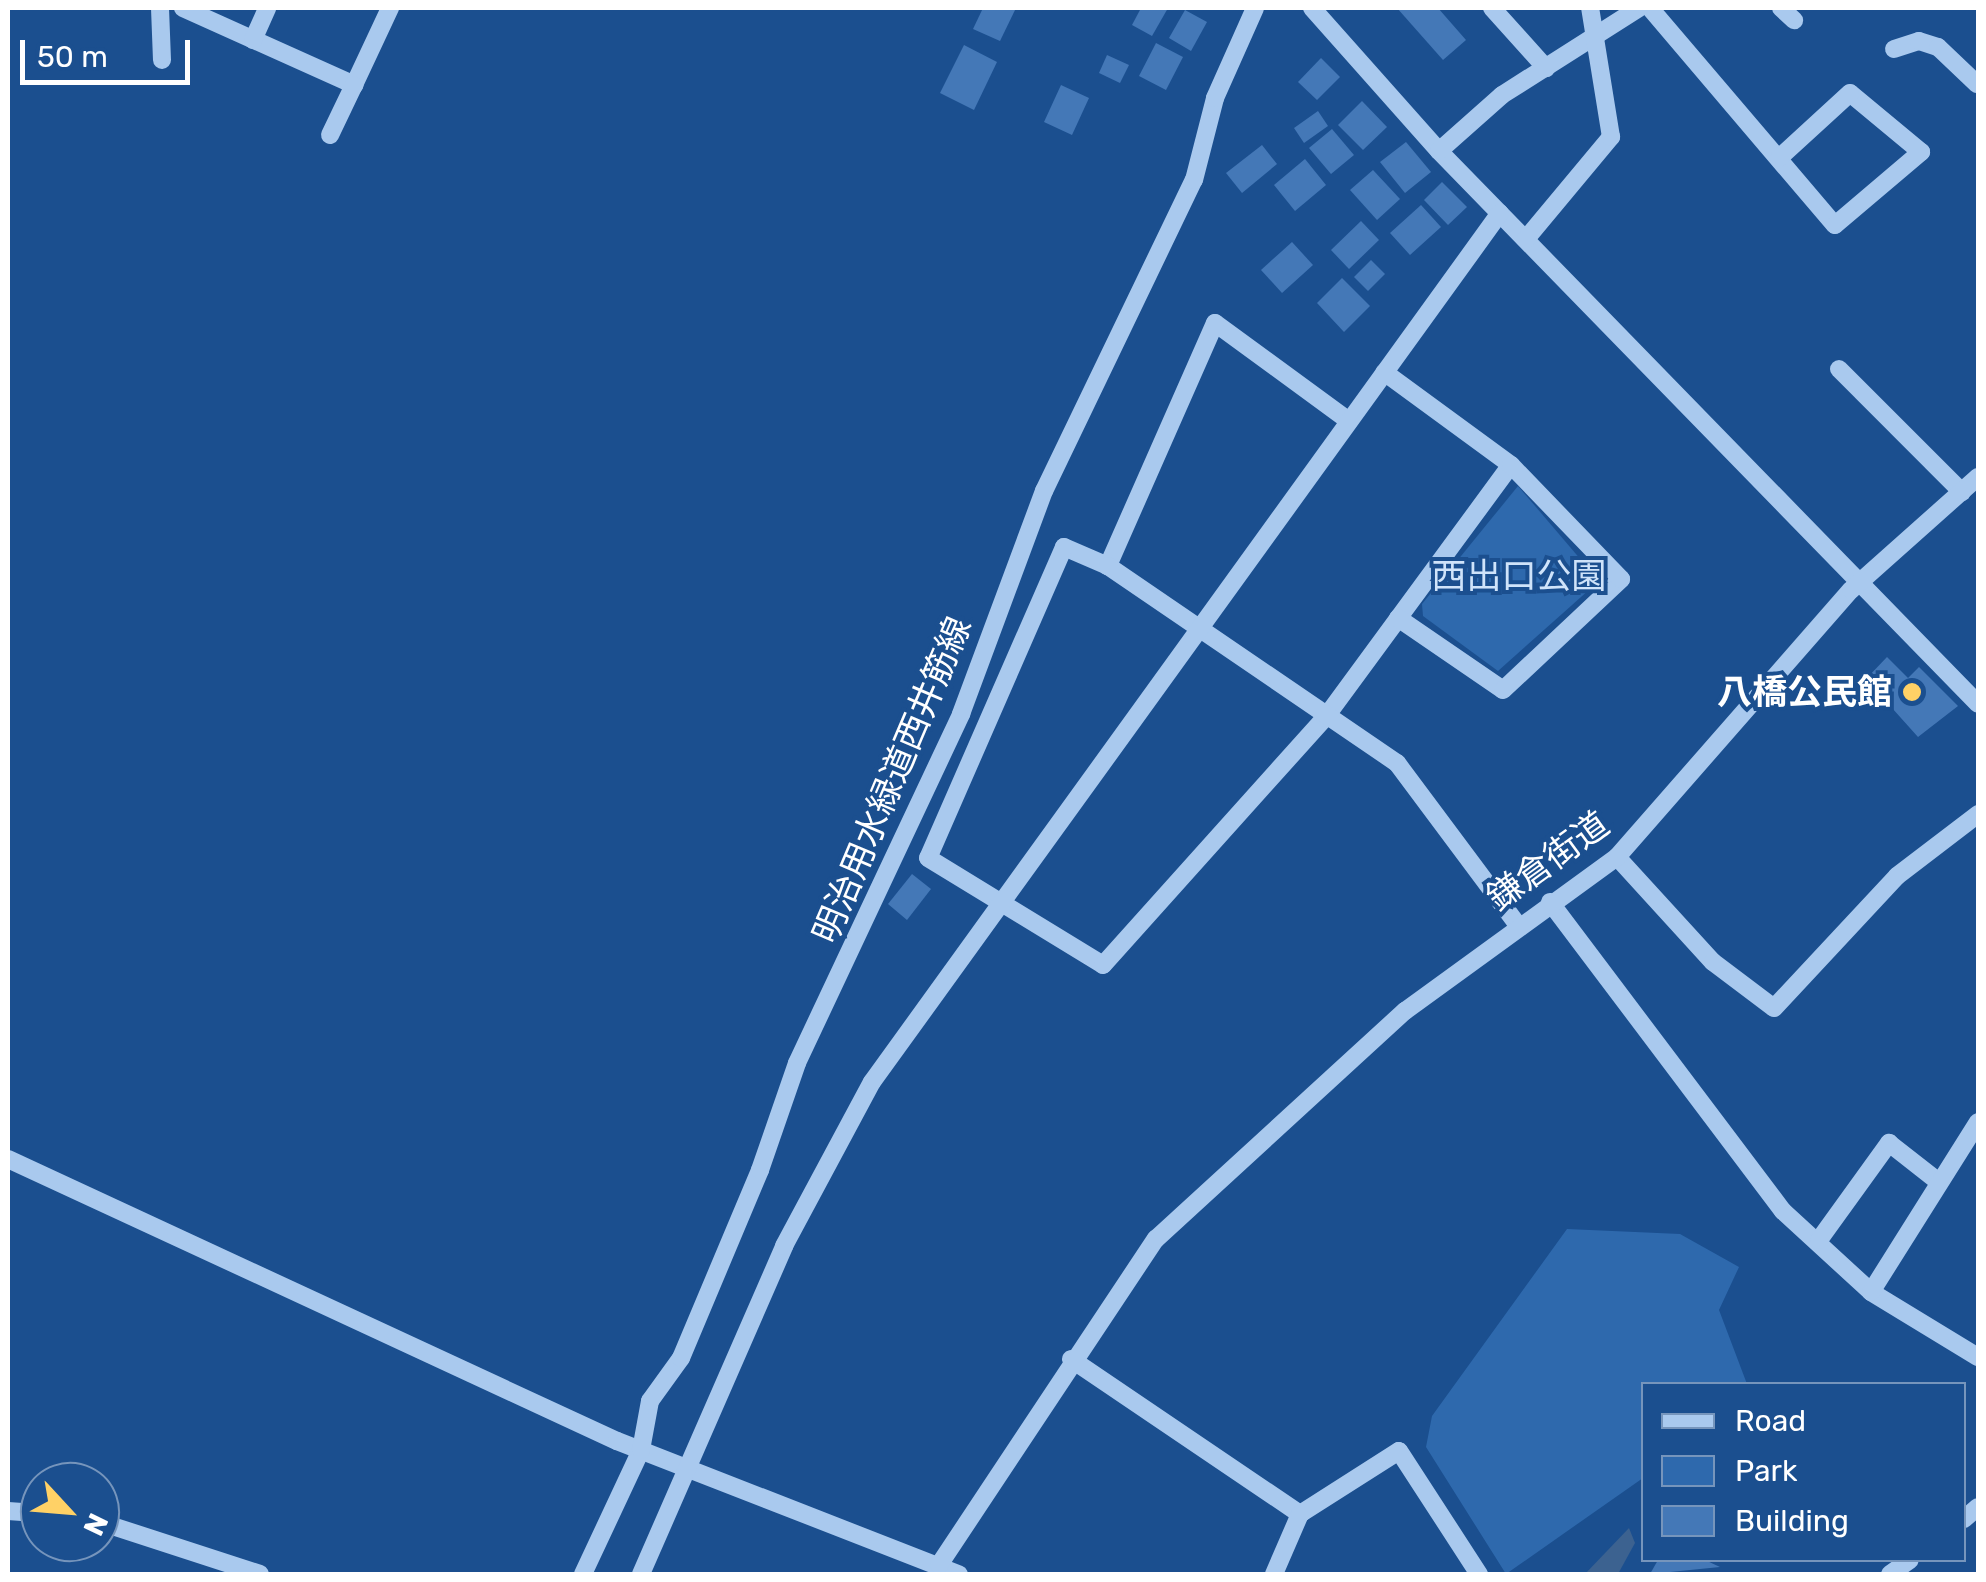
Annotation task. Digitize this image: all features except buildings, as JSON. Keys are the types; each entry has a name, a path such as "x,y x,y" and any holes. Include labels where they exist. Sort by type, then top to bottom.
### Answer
{"street":[{"path":"160,8 162,60"},
{"path":"182,8 354,85"},
{"path":"253,40 267,8"},
{"path":"330,135 390,8"},
{"name":"明治用水緑道西井筋線","path":"583,1574 641,1450 650,1401 681,1358 797,1062 961,714 1044,491 1194,180 1215,98 1255,8"},
{"path":"1312,8 1439,152 1978,704"},
{"path":"1492,8 1546,68"},
{"path":"1526,239 1607,150 1590,8"},
{"path":"1439,152 1546,68 1639,8"},
{"path":"1650,8 1779,158 1840,227 1921,152 1850,93 1779,158"},
{"path":"1894,49 1919,41 1938,48 1978,84"},
{"path":"641,1574 822,1166 919,1008 1001,905 1196,626 1500,213"},
{"path":"1108,566 1215,323 1349,421"},
{"path":"1839,369 1962,492"},
{"path":"1384,372 1510,465 1621,579 1503,690 1398,618"},
{"path":"1510,465 1325,718 1103,965 928,858 1064,546 1108,566 1325,718 1397,762 1517,924"},
{"name":"鎌倉街道","path":"939,1566 1072,1358 1169,1228 1406,1011 1517,924 1617,857 1863,585 1978,477"},
{"path":"1617,857 1713,962 1774,1008 1896,876 1978,814"},
{"path":"1550,902 1783,1212 1871,1292 1978,1357"},
{"path":"1871,1292 1978,1122"},
{"path":"1818,1240 1889,1144 1940,1182"},
{"path":"8,1159 641,1450 960,1574"},
{"path":"1072,1358 1300,1514"},
{"path":"1274,1574 1300,1514 1399,1451 1479,1574"},
{"path":"120,1528 260,1574"}],"green space":[{"name":"西出口公園","path":"1518,486 1599,581 1498,671 1423,616 1422,604"},
{"path":"1567,1229 1680,1234 1739,1267 1719,1310 1746,1382 1641,1382 1641,1479 1506,1574 1426,1447 1432,1416"}],"shaded area":[{"path":"1629,1528 1635,1543 1618,1574 1585,1574"}],"place":[{"name":"八橋公民館","path":"1912,692"}]}
